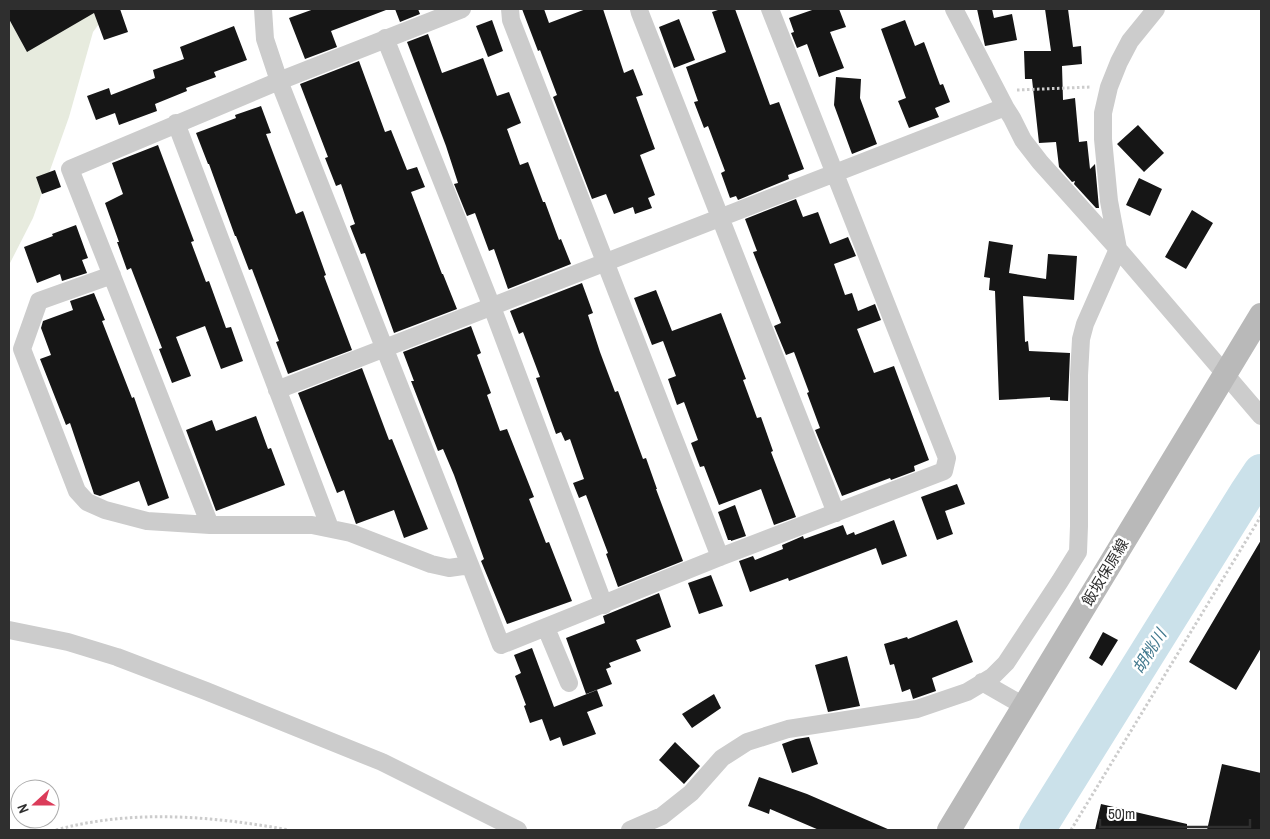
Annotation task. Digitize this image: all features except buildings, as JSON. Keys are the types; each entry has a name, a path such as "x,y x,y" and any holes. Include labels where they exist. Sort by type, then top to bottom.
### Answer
{"main road":[{"name":"飯坂保原線","path":"948,830 1261,315"}],"street":[{"path":"263,9 266,39 280,81 501,645 720,557 944,471 947,458 770,9"},
{"path":"210,526 70,168 385,38 462,9"},
{"path":"510,9 511,20 720,557"},
{"path":"639,9 836,513"},
{"path":"954,9 1023,140 1261,416"},
{"path":"630,830 662,816 691,793 722,758 747,742 788,729 917,709 967,692 992,677 1006,663 1078,552 1078,375 1081,339 1085,324 1118,249 1109,201 1104,113 1109,87 1130,41 1156,9"},
{"path":"385,38 492,306 604,605"},
{"path":"278,390 1005,108"},
{"path":"176,123 330,528"},
{"path":"112,275 39,301 22,349 77,491 87,502 105,510 147,521 210,526 312,524 351,533 431,564 449,568 470,565"},
{"path":"546,628 569,683"},
{"path":"9,630 68,642 101,652 206,691 382,762 518,830"},
{"path":"982,682 1024,706"}],"path":[{"path":"996,91 1109,87"},
{"path":"1072,830 1261,516"},
{"path":"56,830 111,819 135,817 210,818 288,830"}],"shaded area":[{"path":"9,9 110,9 93,32 69,117 33,218 9,265"}],"waterway":[{"name":"胡桃川","path":"1037,830 1261,472"}]}
